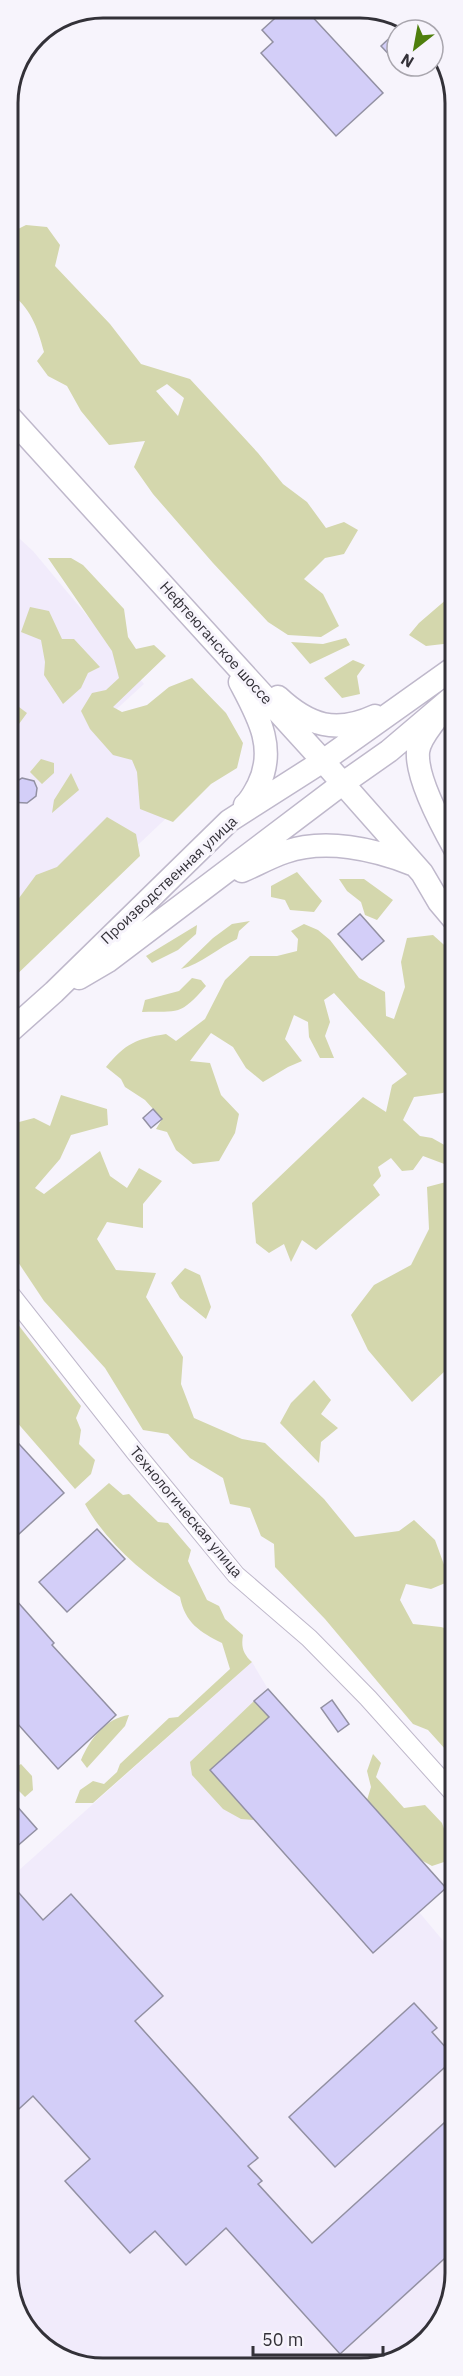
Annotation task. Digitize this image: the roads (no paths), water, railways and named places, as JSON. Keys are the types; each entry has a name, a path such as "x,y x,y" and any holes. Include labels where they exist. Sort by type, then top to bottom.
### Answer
{"main road":[{"name":"Нефтеюганское шоссе","path":"18,426 323,761 418,869 445,909"},
{"path":"224,651 287,706 320,725 335,727 363,721 404,702 445,673"},
{"path":"224,651 254,708 267,745 267,763 262,778 250,800 229,821"},
{"name":"Производственная улица","path":"18,1024 54,992 229,821 323,761 404,702"},
{"name":"Производственная улица","path":"54,992 108,961 389,751 445,704"},
{"path":"445,707 423,738 418,752 435,812 445,830"},
{"path":"207,886 286,851 322,845 389,855 418,869"},
{"name":"Нефтеюганское шоссе","path":"418,869 445,890"}],"street":[{"name":"Технологическая улица","path":"18,1304 236,1575 309,1638 368,1698 445,1785"}]}
